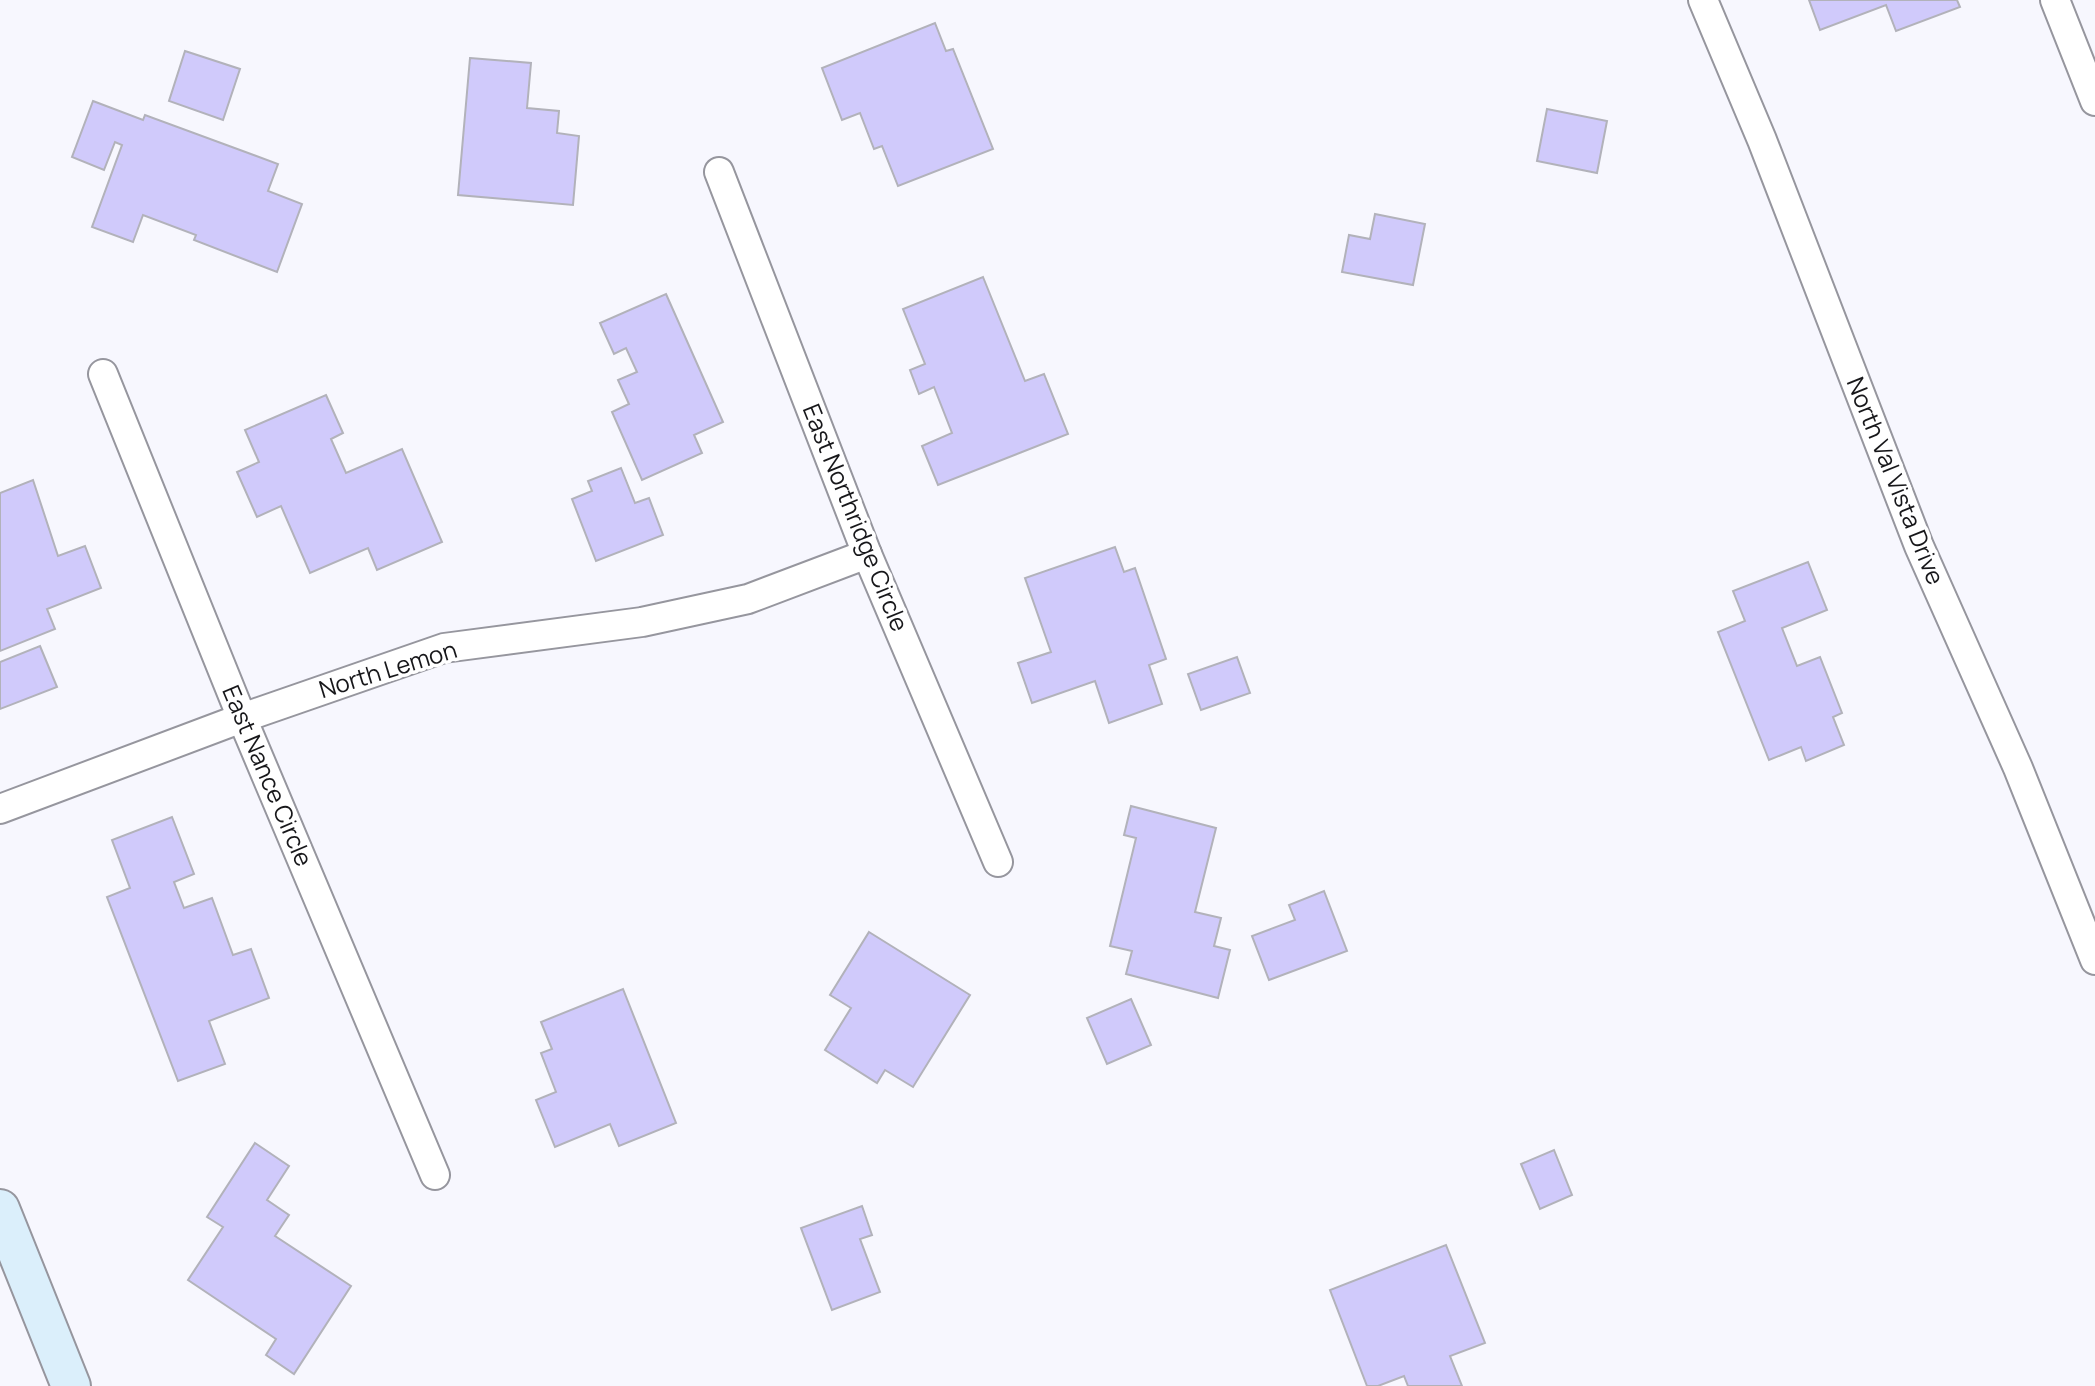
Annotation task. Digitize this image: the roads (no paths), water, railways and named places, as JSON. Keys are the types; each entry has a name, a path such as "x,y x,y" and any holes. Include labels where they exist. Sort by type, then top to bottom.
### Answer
{"main road":[{"path":"0,1209 71,1386"}],"street":[{"name":"North Val Vista Drive","path":"1703,0 1762,140 1919,546 2013,756 2095,960"},
{"path":"2055,0 2095,101"},
{"name":"East Northridge Circle","path":"719,172 867,554 998,862"},
{"name":"East Nance Circle","path":"103,374 242,718 435,1175"},
{"name":"North Lemon","path":"0,809 242,718 444,648 669,617 748,599 867,554"}]}
